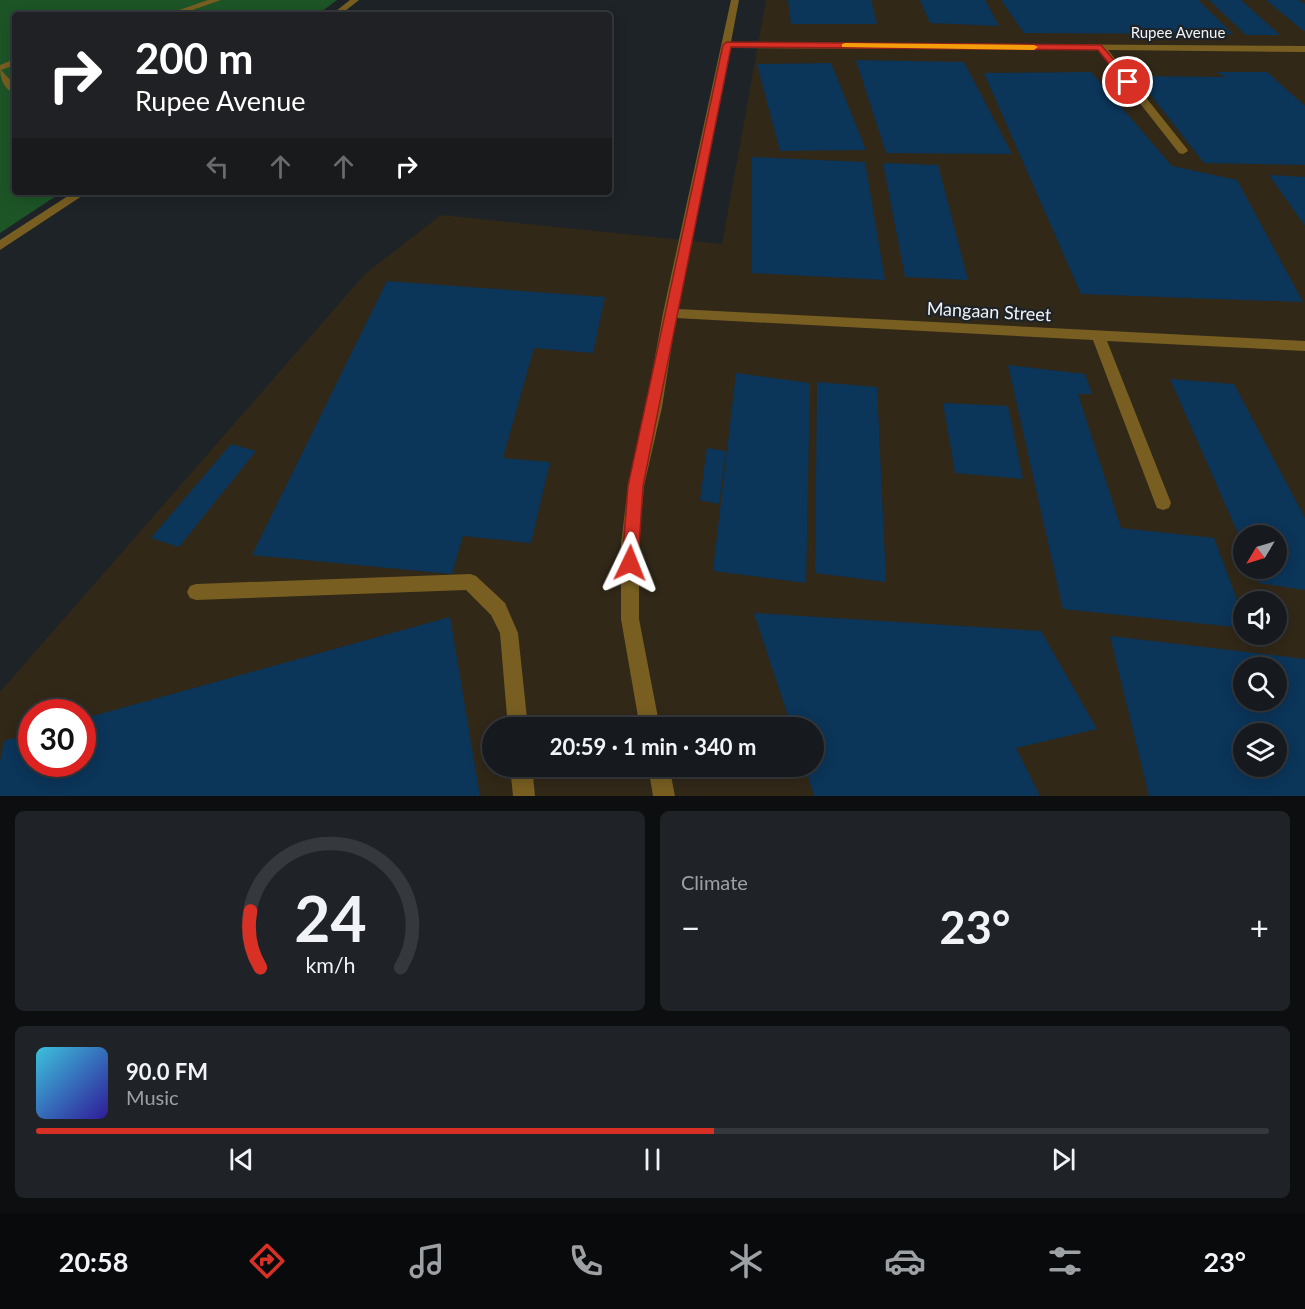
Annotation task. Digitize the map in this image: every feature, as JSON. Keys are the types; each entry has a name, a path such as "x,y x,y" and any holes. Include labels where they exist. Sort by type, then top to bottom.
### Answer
{"street":[{"path":"179,12 217,0"},
{"path":"339,12 355,0"},
{"path":"648,717 630,619 630,544 636,486 654,407 670,313 735,0"},
{"name":"Rupee Avenue","path":"727,45 1305,50"},
{"path":"1101,48 1183,151"},
{"path":"0,74 12,88"},
{"path":"0,246 77,195"},
{"name":"Mangaan Street","path":"670,313 1305,346"},
{"path":"1098,335 1163,503"},
{"path":"196,592 470,582 498,609 509,633 517,717"},
{"path":"522,777 524,796"},
{"path":"660,777 664,796"}],"shaded area":[{"path":"766,0 1305,0 1305,796 0,796 0,692 365,274 441,215 722,244"}],"green space":[{"path":"0,0 337,0 321,12 12,12 12,195 57,195 0,233"}],"building":[{"path":"788,0 871,0 877,24 791,24"},
{"path":"920,0 985,0 999,26 930,23"},
{"path":"1001,0 1198,0 1233,34 1024,33"},
{"path":"1209,0 1241,0 1280,35 1246,35"},
{"path":"1266,0 1299,0 1305,4 1305,32"},
{"path":"856,60 964,62 1012,154 886,153"},
{"path":"831,63 866,150 780,151 757,64"},
{"path":"1091,72 1172,166 1237,180 1303,302 1081,294 984,73"},
{"path":"1216,72 1267,72 1305,106 1305,165 1204,163 1136,76 1226,77"},
{"path":"752,157 865,162 885,280 752,273"},
{"path":"883,163 938,165 968,280 905,277"},
{"path":"1269,175 1305,177 1305,226"},
{"path":"387,281 605,297 593,353 534,348 503,458 550,462 531,543 463,536 452,574 252,555"},
{"path":"1008,365 1085,374 1092,394 1078,394 1121,528 1214,538 1234,591 1233,627 1063,609"},
{"path":"736,373 810,383 806,583 713,571"},
{"path":"1170,379 1234,384 1305,518 1305,590 1259,583 1257,579 1287,579 1287,525 1234,525"},
{"path":"817,382 877,387 886,582 815,573"},
{"path":"943,403 1008,406 1023,479 955,473"},
{"path":"231,444 256,451 179,547 151,538"},
{"path":"707,448 726,451 719,504 700,500"},
{"path":"754,613 1041,631 1097,729 1016,748 1040,796 814,796 808,777 824,777 824,717 788,717"},
{"path":"450,617 480,796 0,796 0,761 4,741 18,737 18,777 96,777 96,715"},
{"path":"1110,636 1305,659 1305,796 1149,796"}],"slow traffic":[{"path":"845,46 1034,47"}],"route":[{"path":"630,563 636,486 727,45 1101,48 1128,82"}]}
